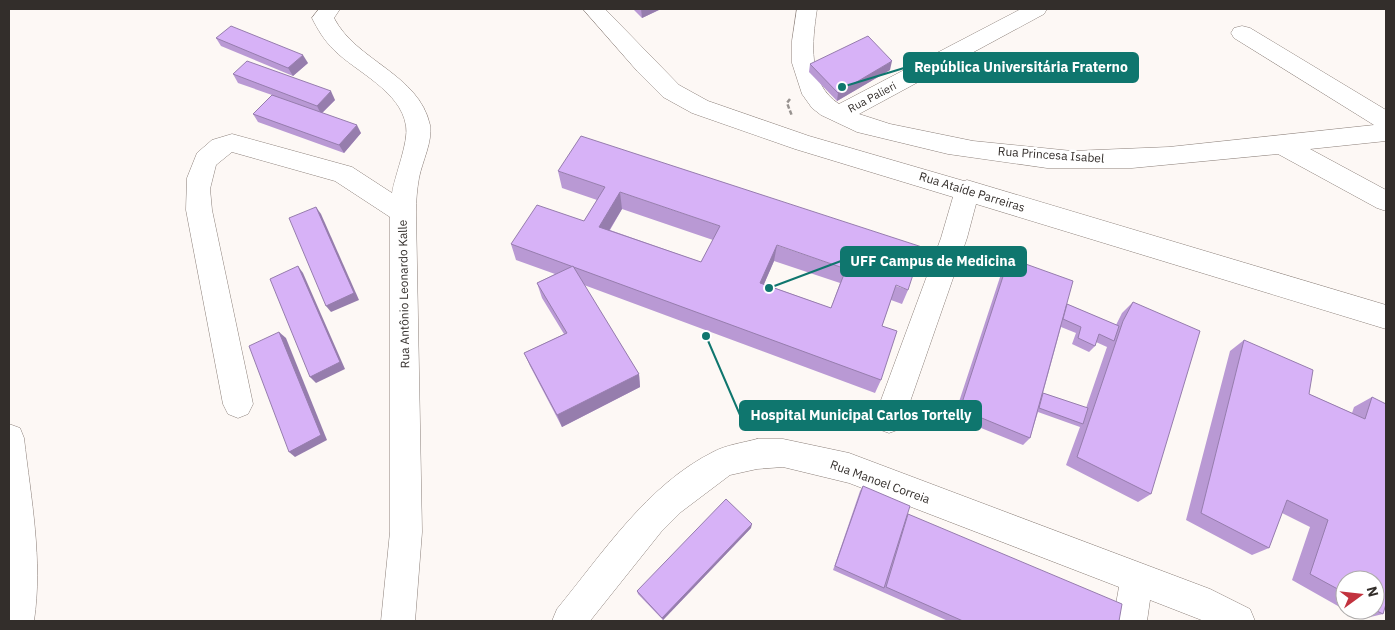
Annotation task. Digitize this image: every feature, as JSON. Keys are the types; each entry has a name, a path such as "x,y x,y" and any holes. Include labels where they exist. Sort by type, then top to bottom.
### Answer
{"street":[{"name":"Rua Antônio Leonardo Kalle","path":"330,9 323,18 326,28 391,84 409,106 419,126 407,179 403,212 406,532 398,621"},
{"name":"Rua Ataíde Parreiras","path":"593,9 665,85 700,107 803,143 967,190 1386,317"},
{"name":"Rua Princesa Isabel","path":"807,9 802,53 805,73 814,95 828,108 874,130 1023,155 1134,159 1386,132"},
{"name":"Rua Palieri","path":"840,114 1037,9"},
{"path":"1242,32 1386,122"},
{"path":"238,404 196,188 200,168 210,154 219,147 232,143 343,174 403,212"},
{"path":"1278,143 1386,200"},
{"path":"889,419 954,238 967,190"},
{"path":"9,438 22,557 22,596 17,621"},
{"name":"Rua Manoel Correia","path":"569,621 650,521 670,501 724,462 757,454 784,453 849,468 1210,606 1238,621"},
{"path":"1130,621 1137,578"}],"building":[{"path":"231,26 303,55 288,68 216,38"},
{"path":"868,36 892,61 838,93 810,64"},
{"path":"247,61 331,91 317,106 233,74"},
{"path":"272,95 357,125 339,145 253,114"},
{"path":"581,136 922,247 908,290 896,285 882,326 897,331 881,380 511,244 537,205 584,221 605,187 558,171","holes":["620,192 720,226 701,262 599,227","777,245 846,269 831,308 760,283"]},
{"path":"316,207 354,293 326,306 289,218"},
{"path":"1009,258 1073,281 1030,438 960,409"},
{"path":"298,266 340,362 310,377 270,279"},
{"path":"573,266 639,374 557,415 524,353 567,333 537,283"},
{"path":"1133,302 1200,331 1151,494 1077,457 1123,321"},
{"path":"1067,304 1119,326 1114,341 1099,334 1095,346 1078,338 1081,327 1063,319"},
{"path":"279,332 321,435 289,452 249,346"},
{"path":"1244,340 1313,370 1309,394 1365,419 1372,397 1386,404 1385,607 1385,570 1335,570 1335,588 1310,574 1328,520 1287,500 1269,548 1201,513"},
{"path":"1043,393 1088,408 1083,424 1039,408"},
{"path":"863,486 910,506 884,588 835,566"},
{"path":"726,499 752,524 662,618 637,591"},
{"path":"908,514 1122,604 1119,621 963,621 886,587"}],"place":[{"name":"República Universitária Fraterno","path":"842,87"},
{"name":"UFF Campus de Medicina","path":"769,288"},
{"name":"Hospital Municipal Carlos Tortelly","path":"706,336"}]}
